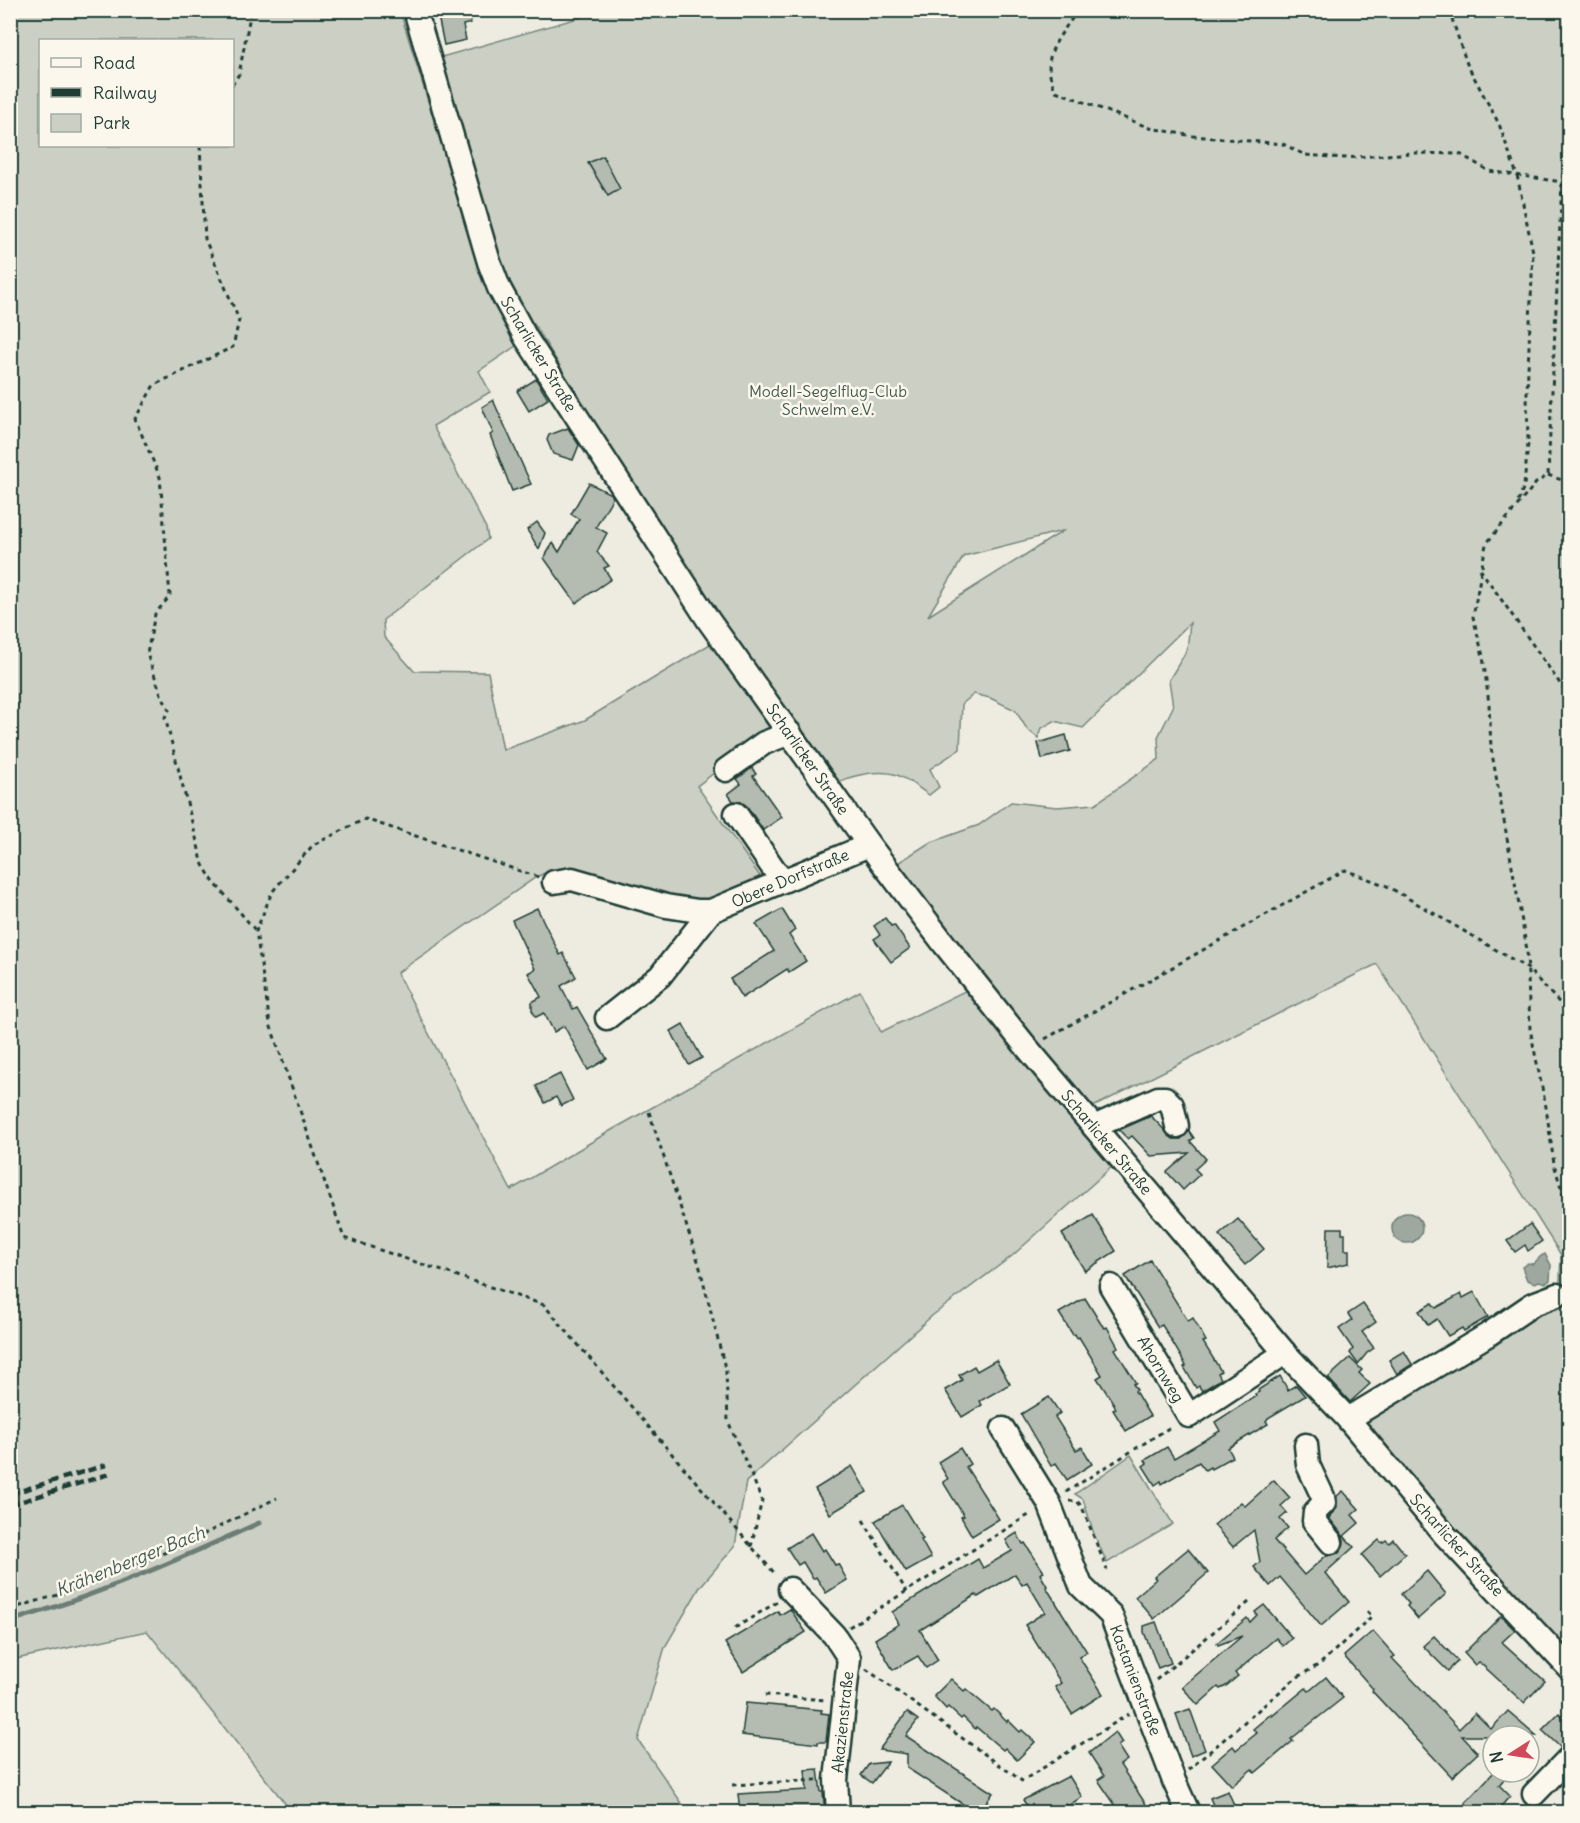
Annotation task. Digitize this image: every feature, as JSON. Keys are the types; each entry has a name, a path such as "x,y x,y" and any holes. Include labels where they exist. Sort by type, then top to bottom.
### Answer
{"street":[{"name":"Scharlicker Straße","path":"415,10 489,262 499,288 526,338 709,621 869,845 945,945 1028,1048 1285,1353 1348,1419 1444,1534 1569,1668"},
{"path":"754,763 790,733"},
{"path":"726,771 764,743 790,733"},
{"path":"736,814 782,882"},
{"name":"Obere Dorfstraße","path":"554,882 572,879 666,906 711,911 869,845"},
{"name":"Obere Dorfstraße","path":"607,1018 660,976 711,911"},
{"path":"1094,1127 1158,1098 1165,1098 1172,1105 1178,1126"},
{"name":"Ahornweg","path":"1110,1286 1189,1416 1285,1353"},
{"path":"1348,1419 1490,1334 1533,1304 1557,1295"},
{"name":"Kastanienstraße","path":"1003,1429 1049,1503 1081,1586 1111,1615 1174,1782 1188,1812"},
{"path":"1306,1445 1308,1464 1324,1503 1315,1512 1314,1521 1331,1542"},
{"name":"Akazienstraße","path":"791,1590 834,1635 849,1658 836,1780 838,1812"},
{"path":"1534,1794 1569,1757"}],"path":[{"path":"234,82 239,74 251,10"},
{"path":"1078,10 1050,52 1049,77 1056,91 1150,129 1193,136 1283,144 1305,155 1344,158 1413,153 1460,154 1489,171 1562,182"},
{"path":"1449,10 1467,64 1499,124 1517,175 1533,252 1527,393 1528,443 1524,486 1516,506"},
{"path":"1548,475 1562,182 1569,129"},
{"path":"200,147 205,239 239,320 233,347 154,385 135,418 160,477 170,596 155,614 147,654 169,710 165,717 204,865 213,881 256,931"},
{"path":"1548,475 1536,483 1486,544 1473,617 1483,656 1489,704 1491,748 1527,950 1530,1029 1546,1107 1554,1164 1569,1218"},
{"path":"1548,475 1569,483"},
{"path":"1480,569 1569,698"},
{"path":"554,882 365,819 313,845 272,892 256,931 270,1024 344,1238 544,1305 769,1568"},
{"path":"1028,1048 1345,870 1387,886 1527,968 1569,1014"},
{"path":"649,1112 699,1264 726,1372 728,1421 762,1500 751,1548"},
{"path":"1065,1492 1189,1416"},
{"path":"10,1609 58,1595 174,1549 277,1498"},
{"path":"1065,1499 1077,1501 1082,1507 1107,1570"},
{"path":"834,1635 1030,1514"},
{"path":"863,1520 907,1592"},
{"path":"735,1628 791,1590"},
{"path":"849,1658 1022,1780 1143,1698 1249,1602"},
{"path":"1174,1782 1296,1678 1320,1664 1372,1616 1367,1611"},
{"path":"765,1695 844,1701"},
{"path":"732,1785 836,1780"}],"green space":[{"name":"Modell-Segelflug-Club Schwelm e.V.","path":"606,10 1569,11 1569,1660 1359,1424 1559,1300 1561,1255 1377,964 1075,1116 1115,1164 1012,1256 933,1315 746,1482 735,1546 700,1587 665,1647 638,1740 688,1812 292,1812 147,1631 11,1660 10,11 400,11 473,246 522,342 479,371 490,392 433,426 486,528 488,539 383,620 384,637 414,671 488,672 503,750 585,720 715,641 774,727 697,786 764,882 710,905 671,903 552,869 535,878 397,973 511,1190 610,1131 860,991 881,1032 969,989 893,866 929,843 979,825 1011,802 1057,807 1095,804 1159,759 1158,737 1173,707 1169,680 1187,650 1190,623 1083,728 1054,721 1042,728 1038,738 1027,729 1015,710 990,698 974,694 962,704 960,749 930,769 939,787 929,795 905,779 890,773 865,774 848,778 834,785 711,611 534,324 525,325 502,275 438,58","holes":["1063,531 928,616 964,556"]},
{"path":"1131,1455 1173,1524 1107,1563 1094,1534 1083,1499 1075,1494"}],"shaded area":[{"path":"1407,1213 1418,1217 1422,1228 1418,1239 1407,1243 1396,1239 1392,1228 1396,1217"},
{"path":"1545,1254 1551,1265 1550,1280 1546,1283 1539,1281 1535,1283 1527,1280 1522,1267 1528,1263 1533,1264"}],"building":[{"path":"469,10 471,23 463,25 466,40 444,45 438,16"},
{"path":"603,156 620,189 608,196 588,163"},
{"path":"536,379 548,399 529,411 517,391"},
{"path":"493,400 531,484 512,491 490,435 493,433 482,407"},
{"path":"568,428 579,445 573,460 553,454 547,440 549,435"},
{"path":"589,483 613,497 596,527 607,533 597,552 609,566 604,568 611,579 576,603 544,558 553,543 559,552 579,519 571,514"},
{"path":"537,522 545,533 539,549 527,530"},
{"path":"1066,735 1070,751 1042,759 1038,743"},
{"path":"752,768 756,774 753,776 782,817 763,830 747,806 733,801 728,794 741,784 737,779"},
{"path":"537,908 560,955 563,953 576,977 561,986 573,1009 577,1007 607,1059 588,1070 564,1026 554,1032 544,1013 536,1017 532,1010 532,1002 541,997 528,973 535,969 512,920"},
{"path":"782,909 795,930 789,935 806,961 789,972 787,969 742,998 730,979 774,951 756,924"},
{"path":"885,918 891,926 894,925 910,948 891,962 874,939 880,935 874,926"},
{"path":"683,1024 702,1058 689,1065 671,1031"},
{"path":"560,1074 573,1100 561,1106 556,1097 545,1103 536,1086"},
{"path":"1151,1116 1173,1139 1181,1139 1189,1131 1194,1138 1190,1141 1206,1159 1195,1169 1200,1174 1183,1190 1167,1172 1189,1153 1151,1156 1132,1136 1128,1139 1119,1130"},
{"path":"1093,1215 1116,1251 1085,1271 1062,1234"},
{"path":"1238,1219 1264,1249 1245,1265 1219,1235"},
{"path":"1530,1224 1542,1241 1528,1251 1525,1245 1515,1252 1507,1241"},
{"path":"1328,1228 1342,1228 1342,1234 1345,1234 1345,1250 1349,1250 1349,1263 1327,1268"},
{"path":"1150,1260 1188,1321 1193,1318 1206,1341 1203,1342 1221,1371 1218,1373 1221,1379 1202,1391 1199,1386 1196,1388 1184,1367 1186,1366 1183,1360 1162,1325 1158,1327 1125,1276"},
{"path":"1474,1292 1488,1317 1464,1331 1462,1328 1448,1336 1437,1319 1428,1325 1419,1311 1432,1303 1436,1308 1461,1294 1463,1298"},
{"path":"1085,1298 1101,1324 1107,1327 1118,1347 1115,1349 1136,1383 1133,1384 1137,1390 1135,1391 1150,1416 1126,1431 1113,1410 1116,1409 1114,1404 1097,1378 1102,1375 1079,1337 1073,1335 1059,1313"},
{"path":"1363,1304 1376,1322 1362,1332 1374,1348 1358,1364 1350,1353 1353,1349 1339,1329 1352,1320 1348,1314"},
{"path":"1404,1351 1412,1364 1397,1374 1389,1360"},
{"path":"1350,1358 1362,1370 1359,1373 1370,1384 1350,1402 1328,1378"},
{"path":"996,1360 1010,1384 980,1401 982,1405 962,1417 945,1390 962,1380 959,1375 974,1366 977,1371"},
{"path":"1280,1376 1288,1390 1296,1385 1305,1396 1268,1418 1266,1421 1268,1424 1228,1448 1233,1457 1205,1470 1199,1462 1162,1484 1161,1481 1155,1485 1143,1466 1147,1463 1145,1460 1167,1447 1174,1458 1220,1431 1215,1422 1256,1396 1258,1390"},
{"path":"1049,1397 1060,1413 1055,1417 1076,1450 1082,1447 1092,1464 1067,1480 1056,1463 1051,1466 1021,1414"},
{"path":"960,1448 970,1464 966,1467 999,1519 972,1536 961,1517 964,1516 943,1482 948,1479 938,1462"},
{"path":"852,1466 867,1492 830,1514 815,1489"},
{"path":"1274,1480 1290,1498 1281,1506 1287,1513 1280,1519 1288,1528 1274,1540 1304,1575 1327,1555 1339,1553 1343,1547 1342,1534 1329,1518 1337,1508 1337,1496 1343,1491 1359,1509 1352,1515 1359,1523 1344,1536 1354,1547 1325,1573 1349,1602 1321,1626 1280,1577 1270,1586 1254,1567 1260,1562 1254,1530 1233,1547 1214,1525 1241,1502 1245,1506"},
{"path":"902,1505 923,1539 921,1540 931,1558 906,1572 875,1521"},
{"path":"811,1533 822,1551 825,1549 835,1565 838,1564 847,1580 826,1593 816,1577 813,1579 803,1562 798,1565 787,1548"},
{"path":"1017,1533 1044,1572 1040,1574 1046,1587 1087,1652 1079,1657 1103,1694 1072,1714 1055,1687 1061,1683 1025,1625 1045,1612 1027,1582 1022,1585 1015,1574 920,1630 938,1660 926,1668 918,1656 893,1670 875,1639 899,1624 892,1612 978,1559 983,1568 1012,1551 1006,1540"},
{"path":"1393,1539 1405,1554 1380,1576 1362,1555 1379,1540 1382,1543 1386,1540 1389,1543"},
{"path":"1188,1549 1208,1573 1154,1619 1135,1597 1156,1579 1154,1577"},
{"path":"1427,1571 1446,1594 1418,1619 1401,1594"},
{"path":"1264,1605 1292,1638 1283,1646 1276,1638 1235,1673 1238,1676 1226,1686 1220,1689 1218,1687 1198,1705 1182,1687 1242,1636 1218,1645 1217,1643 1247,1618 1250,1622 1257,1615 1255,1612"},
{"path":"790,1609 806,1632 743,1672 725,1643 778,1611 780,1615"},
{"path":"1501,1616 1515,1630 1502,1642 1545,1681 1524,1703 1479,1662 1475,1665 1464,1653"},
{"path":"1156,1622 1171,1663 1158,1668 1144,1632 1144,1626"},
{"path":"1373,1631 1395,1656 1392,1658 1459,1729 1475,1713 1486,1724 1481,1724 1481,1736 1462,1736 1478,1753 1452,1777 1372,1691 1373,1689 1344,1656"},
{"path":"1434,1636 1458,1661 1448,1671 1423,1646"},
{"path":"1326,1677 1343,1698 1291,1739 1293,1741 1255,1773 1252,1769 1232,1786 1212,1764 1233,1746 1236,1750 1257,1733 1253,1729 1271,1714 1272,1716 1306,1688 1309,1691"},
{"path":"951,1679 992,1711 994,1709 1020,1732 1022,1730 1035,1742 1017,1760 1005,1748 1003,1750 976,1727 975,1729 963,1717 961,1719 948,1707 946,1709 934,1696"},
{"path":"746,1703 822,1710 821,1713 829,1714 826,1742 818,1742 818,1744 742,1735"},
{"path":"1190,1709 1205,1750 1191,1756 1176,1714"},
{"path":"1508,1711 1523,1724 1496,1724"},
{"path":"907,1712 918,1720 906,1736 993,1793 979,1812 964,1805 907,1768 907,1754 879,1750"},
{"path":"1559,1713 1569,1723 1569,1737 1560,1747 1542,1730"},
{"path":"1115,1732 1122,1743 1118,1746 1127,1760 1120,1765 1151,1812 1120,1812 1098,1780 1104,1776 1089,1753"},
{"path":"888,1762 872,1783 861,1775 869,1764"},
{"path":"818,1769 825,1812 740,1812 738,1794 807,1790 805,1770"},
{"path":"1069,1776 1082,1797 1053,1812 1031,1812 1023,1800"},
{"path":"1483,1784 1500,1784 1510,1796 1496,1812 1477,1812 1465,1803"},
{"path":"1228,1791 1237,1812 1216,1812 1210,1798"}],"waterway":[{"name":"Krähenberger Bach","path":"10,1621 105,1589 259,1523"}],"railway":[{"path":"10,1494 106,1465"},
{"path":"10,1505 109,1474"}]}
